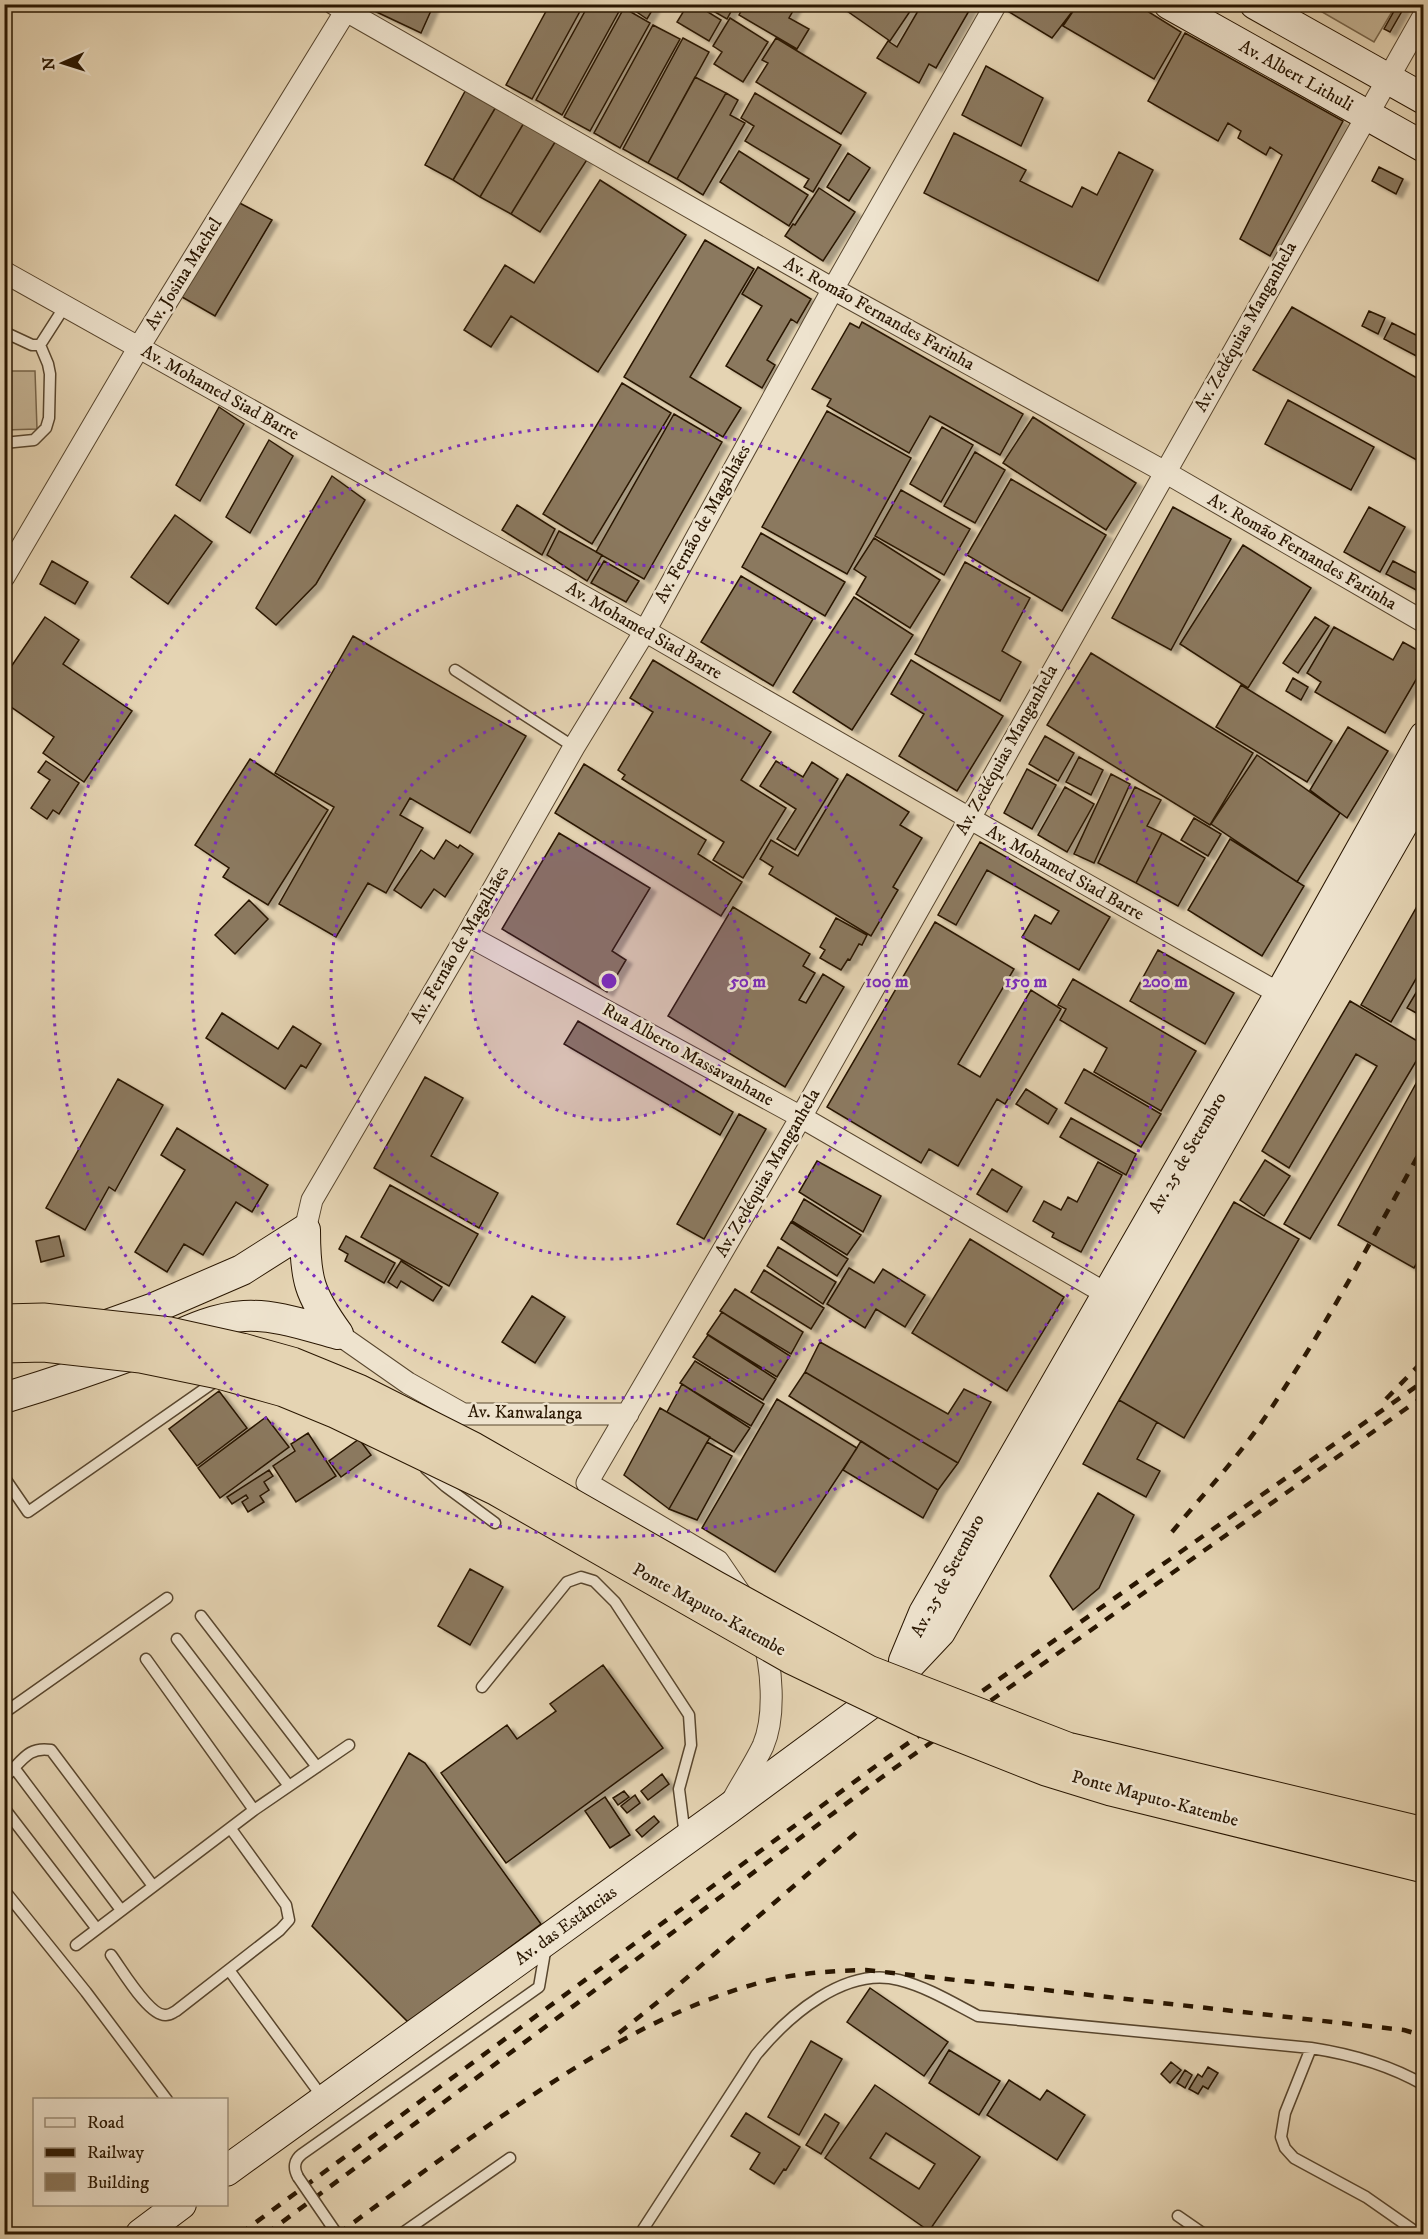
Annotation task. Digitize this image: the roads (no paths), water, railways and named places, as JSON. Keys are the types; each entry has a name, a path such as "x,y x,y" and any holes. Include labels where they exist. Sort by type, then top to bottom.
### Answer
{"highway":[{"name":"Ponte Maputo-Katembe","path":"4,1321 43,1320 170,1334 292,1364 358,1391 474,1449 714,1587 868,1672 1067,1749 1424,1834"},
{"name":"Ponte Maputo-Katembe","path":"4,1346 44,1345 141,1356 219,1372 284,1390 335,1411 496,1489 793,1658 922,1720 1046,1769 1111,1789 1424,1866"}],"main road":[{"name":"Av. Albert Lithuli","path":"1169,4 1424,147"},
{"path":"1255,4 1424,99"},
{"name":"Av. 25 de Setembro","path":"1116,1300 1280,994 1424,736"},
{"name":"Av. 25 de Setembro","path":"899,1675 924,1613 1311,986 1424,787"},
{"path":"4,1362 189,1293 242,1270 305,1230"},
{"path":"305,1230 305,1265 309,1284 319,1307 338,1334"},
{"path":"9,1399 142,1351 211,1322 242,1316 270,1317 338,1334"},
{"name":"Av. das Estâncias","path":"228,2170 686,1840 877,1699 899,1675"},
{"path":"141,2235 180,2206"}],"street":[{"name":"Av. Fernão de Magalhães","path":"305,1230 312,1200 574,747 645,631 832,289 996,4"},
{"name":"Av. Romão Fernandes Farinha","path":"344,7 832,289 1165,472 1424,622"},
{"name":"Av. Josina Machel","path":"4,577 139,347 344,7"},
{"name":"Av. Zedéquias Manganhela","path":"728,1809 763,1745 771,1720 766,1648 756,1616 718,1561 587,1483 801,1117 1424,15"},
{"name":"Av. Mohamed Siad Barre","path":"4,272 645,631 1280,994"},
{"name":"Rua Alberto Massavanhane","path":"467,935 801,1117 1116,1300"},
{"name":"Av. Kanwalanga","path":"338,1334 408,1383 463,1414 628,1414"}],"lane":[{"path":"40,345 65,306"},
{"path":"4,332 32,345 40,345"},
{"path":"4,443 34,440 46,428 49,418 50,375 40,345"},
{"path":"455,670 574,747"},
{"path":"4,1477 28,1512 230,1371 276,1375"},
{"path":"319,1387 349,1398"},
{"path":"367,1414 445,1486 495,1523"},
{"path":"482,1687 567,1582 581,1577 594,1581 615,1602 689,1715 691,1745 679,1789 686,1840"},
{"path":"4,1713 167,1598"},
{"path":"201,1616 317,1767"},
{"path":"177,1639 290,1786"},
{"path":"146,1659 254,1810"},
{"path":"76,1945 254,1810 349,1745"},
{"path":"4,1778 33,1749 51,1750 153,1886"},
{"path":"15,1769 121,1910"},
{"path":"4,1808 97,1929"},
{"path":"111,1955 154,2012 165,2015 176,2012 280,1930 288,1920 286,1905 231,1829"},
{"path":"4,1890 86,1992 166,2098"},
{"path":"337,2235 298,2177 295,2164 297,2158 539,1987 547,1940"},
{"path":"229,1970 325,2101"},
{"path":"640,2235 756,2055 769,2040 800,2011 824,1994 848,1983 876,1976 900,1980 933,1993 978,2016 1311,2048 1343,2053 1376,2062 1424,2085"},
{"path":"1311,2048 1285,2113 1281,2137 1285,2148 1294,2158 1366,2197 1419,2235"},
{"path":"401,2235 510,2158"},
{"path":"1178,2216 1204,2235"}],"railway":[{"path":"1172,1532 1239,1453 1282,1392 1345,1288 1424,1145"},
{"path":"1386,1399 1424,1360"},
{"path":"240,2234 884,1760 1424,1381"},
{"path":"266,2234 889,1772 1424,1396"},
{"path":"619,2033 858,1831"},
{"path":"338,2234 554,2081 620,2042 689,2008 762,1982 788,1976 866,1970 1404,2030 1424,2036"}]}
